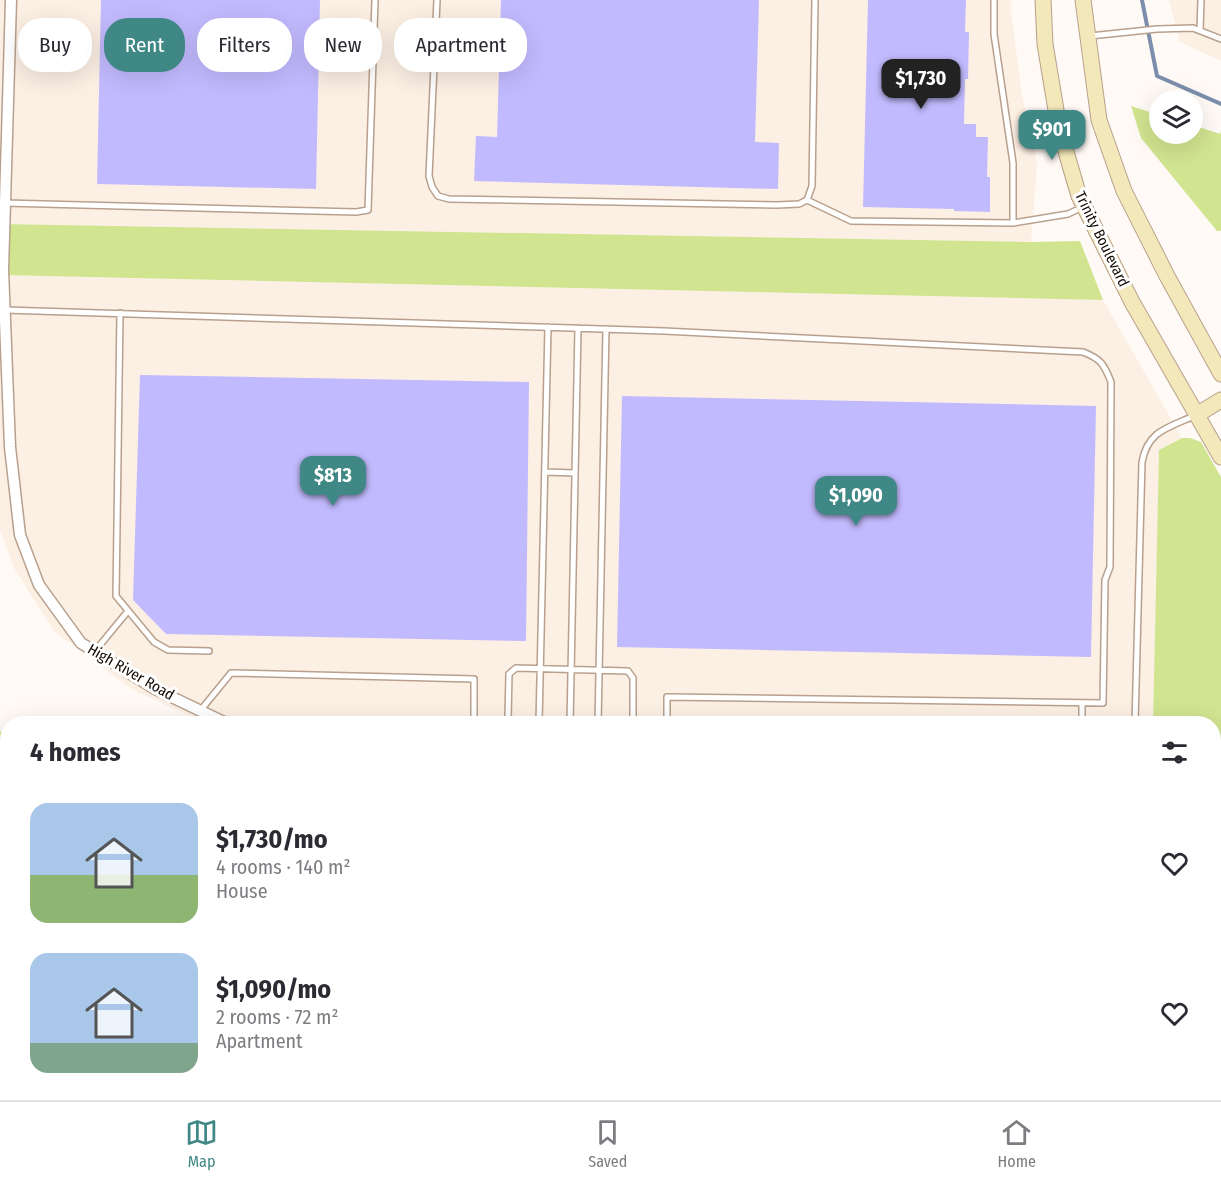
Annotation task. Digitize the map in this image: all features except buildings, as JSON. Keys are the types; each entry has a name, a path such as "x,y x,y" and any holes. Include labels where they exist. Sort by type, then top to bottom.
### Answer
{"main road":[{"name":"Trinity Boulevard","path":"1043,0 1045,44 1059,128 1084,206 1132,302 1221,457"},
{"path":"1083,0 1099,120 1124,191 1167,276 1221,374"},
{"path":"1198,414 1221,400"}],"street":[{"name":"High River Road","path":"11,0 3,270 4,422 20,535 39,585 81,643 155,689 211,716"}],"lane":[{"path":"5,203 356,212 368,210 375,0"},
{"path":"437,0 429,176 438,196 449,199 777,205 799,204 807,200 812,186 815,0"},
{"path":"994,0 994,34 1013,163 1013,223"},
{"path":"1200,31 1201,0"},
{"path":"1087,36 1193,28 1221,39"},
{"path":"807,200 851,221 1013,223 1068,214 1084,206"},
{"path":"3,305 120,313 606,329 1071,351 1083,352 1097,358 1106,368 1111,382 1110,567 1106,580 1103,704 667,697 667,716"},
{"path":"120,313 116,596 154,642 168,650 208,651"},
{"path":"539,716 548,327"},
{"path":"570,716 578,328"},
{"path":"598,716 606,329"},
{"path":"1135,716 1142,462 1145,446 1153,436 1198,414"},
{"path":"545,472 575,473"},
{"path":"94,651 128,610"},
{"path":"508,716 509,674 516,668 628,671 633,678 633,716"},
{"path":"200,711 231,673 474,679 474,716"},
{"path":"1082,703 1082,716"}],"shaded area":[{"path":"0,0 1011,0 1022,95 1037,164 1031,242 0,224"},
{"path":"1169,0 1221,0 1221,61 1180,42"},
{"path":"0,275 1103,300 1182,438 1159,450 1153,716 190,716 133,690 54,631 14,568 0,529"}],"green space":[{"path":"1131,106 1149,112 1149,144 1203,144 1203,128 1220,134 1221,131 1221,231 1217,231 1141,138"},
{"path":"0,224 1080,241 1103,300 0,275"},
{"path":"1182,438 1201,442 1221,477 1221,716 1153,716 1159,450"}],"waterway":[{"path":"1142,0 1157,76 1221,104"}]}
